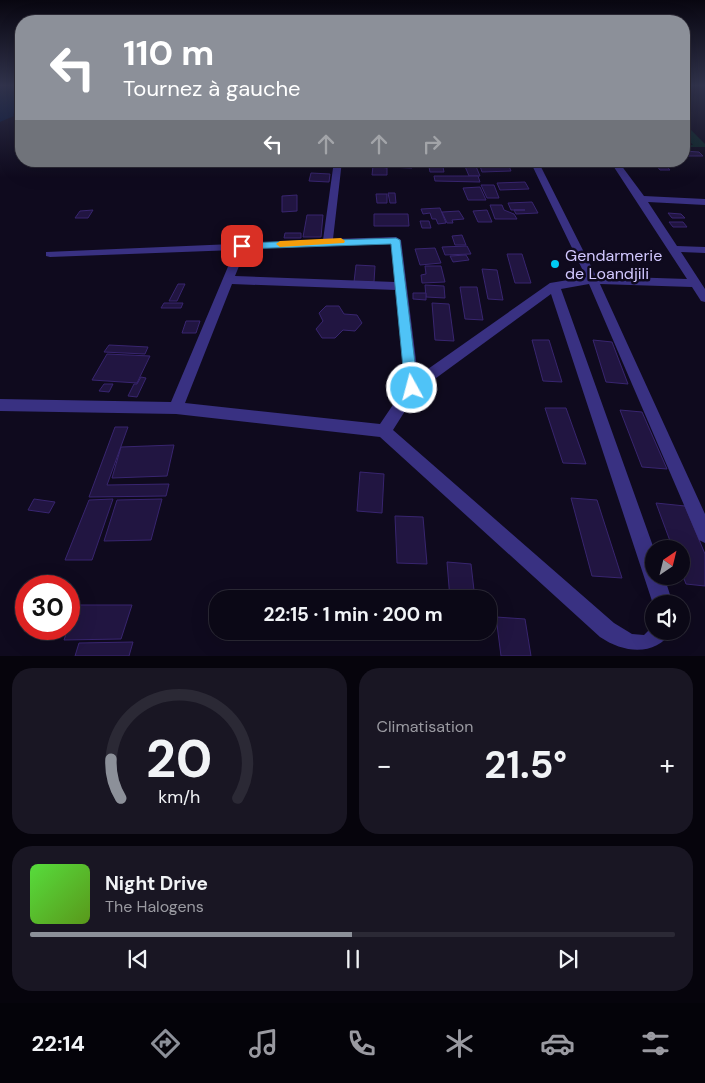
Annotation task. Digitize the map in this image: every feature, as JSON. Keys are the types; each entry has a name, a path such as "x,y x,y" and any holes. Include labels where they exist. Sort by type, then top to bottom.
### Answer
{"street":[{"path":"328,242 337,167"},
{"path":"537,167 592,280 705,534"},
{"path":"618,167 705,298"},
{"path":"641,199 705,202"},
{"path":"50,254 396,240 412,388"},
{"path":"176,408 242,246"},
{"path":"674,249 705,250"},
{"path":"228,280 400,286"},
{"path":"384,431 412,388 554,286 592,280 694,283"},
{"path":"554,286 645,550"},
{"path":"0,405 176,408 384,431 608,630 627,643 642,647 655,640"}],"green space":[{"path":"690,129 705,144 705,147 690,147 690,145 693,145 690,142"}],"water":[{"path":"0,117 13,117 0,122"}],"building":[{"path":"690,151 699,152 703,156 690,156"},
{"path":"373,167 387,168 387,175 372,175"},
{"path":"429,167 443,167 444,172 430,172"},
{"path":"465,167 476,167 480,176 469,176"},
{"path":"480,167 509,167 511,171 482,172"},
{"path":"658,167 667,167 670,170 660,170"},
{"path":"311,173 330,174 329,182 309,181"},
{"path":"434,176 478,176 480,182 435,181"},
{"path":"525,182 529,189 500,190 497,183"},
{"path":"481,185 494,185 499,198 487,198"},
{"path":"480,187 486,200 468,200 463,188"},
{"path":"388,193 395,193 396,203 390,203"},
{"path":"376,194 387,194 387,203 377,203"},
{"path":"297,195 297,211 282,212 282,196"},
{"path":"532,202 538,213 516,214 514,210 511,210 508,203"},
{"path":"490,205 502,205 504,210 514,214 517,219 495,219"},
{"path":"440,208 446,223 438,224 436,219 432,219 430,213 423,214 421,209"},
{"path":"93,210 88,218 75,218 80,211"},
{"path":"487,210 492,222 478,222 473,211"},
{"path":"459,211 464,219 452,220 453,223 447,223 442,212"},
{"path":"668,213 681,214 685,218 672,218"},
{"path":"374,214 408,214 409,226 374,226"},
{"path":"307,215 323,215 321,237 303,237"},
{"path":"420,221 429,221 431,228 422,228"},
{"path":"669,222 683,222 687,227 673,227"},
{"path":"285,233 301,233 301,238 284,238"},
{"path":"462,235 466,245 455,245 452,236"},
{"path":"467,246 471,254 445,255 442,247"},
{"path":"435,248 441,263 420,265 415,249"},
{"path":"507,254 522,254 531,283 515,283"},
{"path":"466,255 469,260 453,262 450,256"},
{"path":"356,265 375,266 374,282 354,282"},
{"path":"425,266 441,266 445,282 422,283 421,275 426,274"},
{"path":"482,269 497,270 503,300 488,299"},
{"path":"178,284 185,284 177,301 169,301"},
{"path":"425,285 444,286 445,298 426,297"},
{"path":"460,287 477,287 483,320 465,319"},
{"path":"413,293 426,293 426,300 413,299"},
{"path":"164,303 183,303 181,308 161,308"},
{"path":"432,303 449,304 454,341 435,340"},
{"path":"326,306 339,306 344,314 357,315 362,323 355,331 343,330 335,338 322,338 316,329 323,321 319,313"},
{"path":"186,321 200,321 196,333 182,333"},
{"path":"532,340 549,340 562,382 543,381"},
{"path":"593,340 612,342 628,384 606,382"},
{"path":"109,345 148,347 145,354 104,352"},
{"path":"107,354 150,356 137,383 92,380"},
{"path":"141,377 146,378 137,397 128,396 134,384 137,384"},
{"path":"104,384 113,384 109,392 99,391"},
{"path":"545,408 566,408 586,464 563,463"},
{"path":"620,410 642,412 667,469 642,467"},
{"path":"115,427 128,427 107,485 169,484 166,496 89,497"},
{"path":"174,445 167,476 112,478 121,447"},
{"path":"360,472 384,474 382,513 357,511"},
{"path":"571,498 597,500 622,578 592,576"},
{"path":"34,499 55,502 49,513 28,510"},
{"path":"113,499 92,560 65,560 89,500"},
{"path":"162,499 151,540 104,541 117,500"},
{"path":"656,503 685,506 705,554 705,586 690,584 690,540 670,540"},
{"path":"395,516 423,517 427,564 397,563"},
{"path":"447,562 471,564 474,590 449,590"},
{"path":"80,605 132,605 121,639 80,640"},
{"path":"497,617 525,619 531,656 501,656"},
{"path":"133,642 129,656 75,656 79,643"}],"slow traffic":[{"path":"280,244 341,241"}],"place":[{"name":"Gendarmerie de Loandjili","path":"555,264"}],"route":[{"path":"242,246 396,240 412,388"}]}
